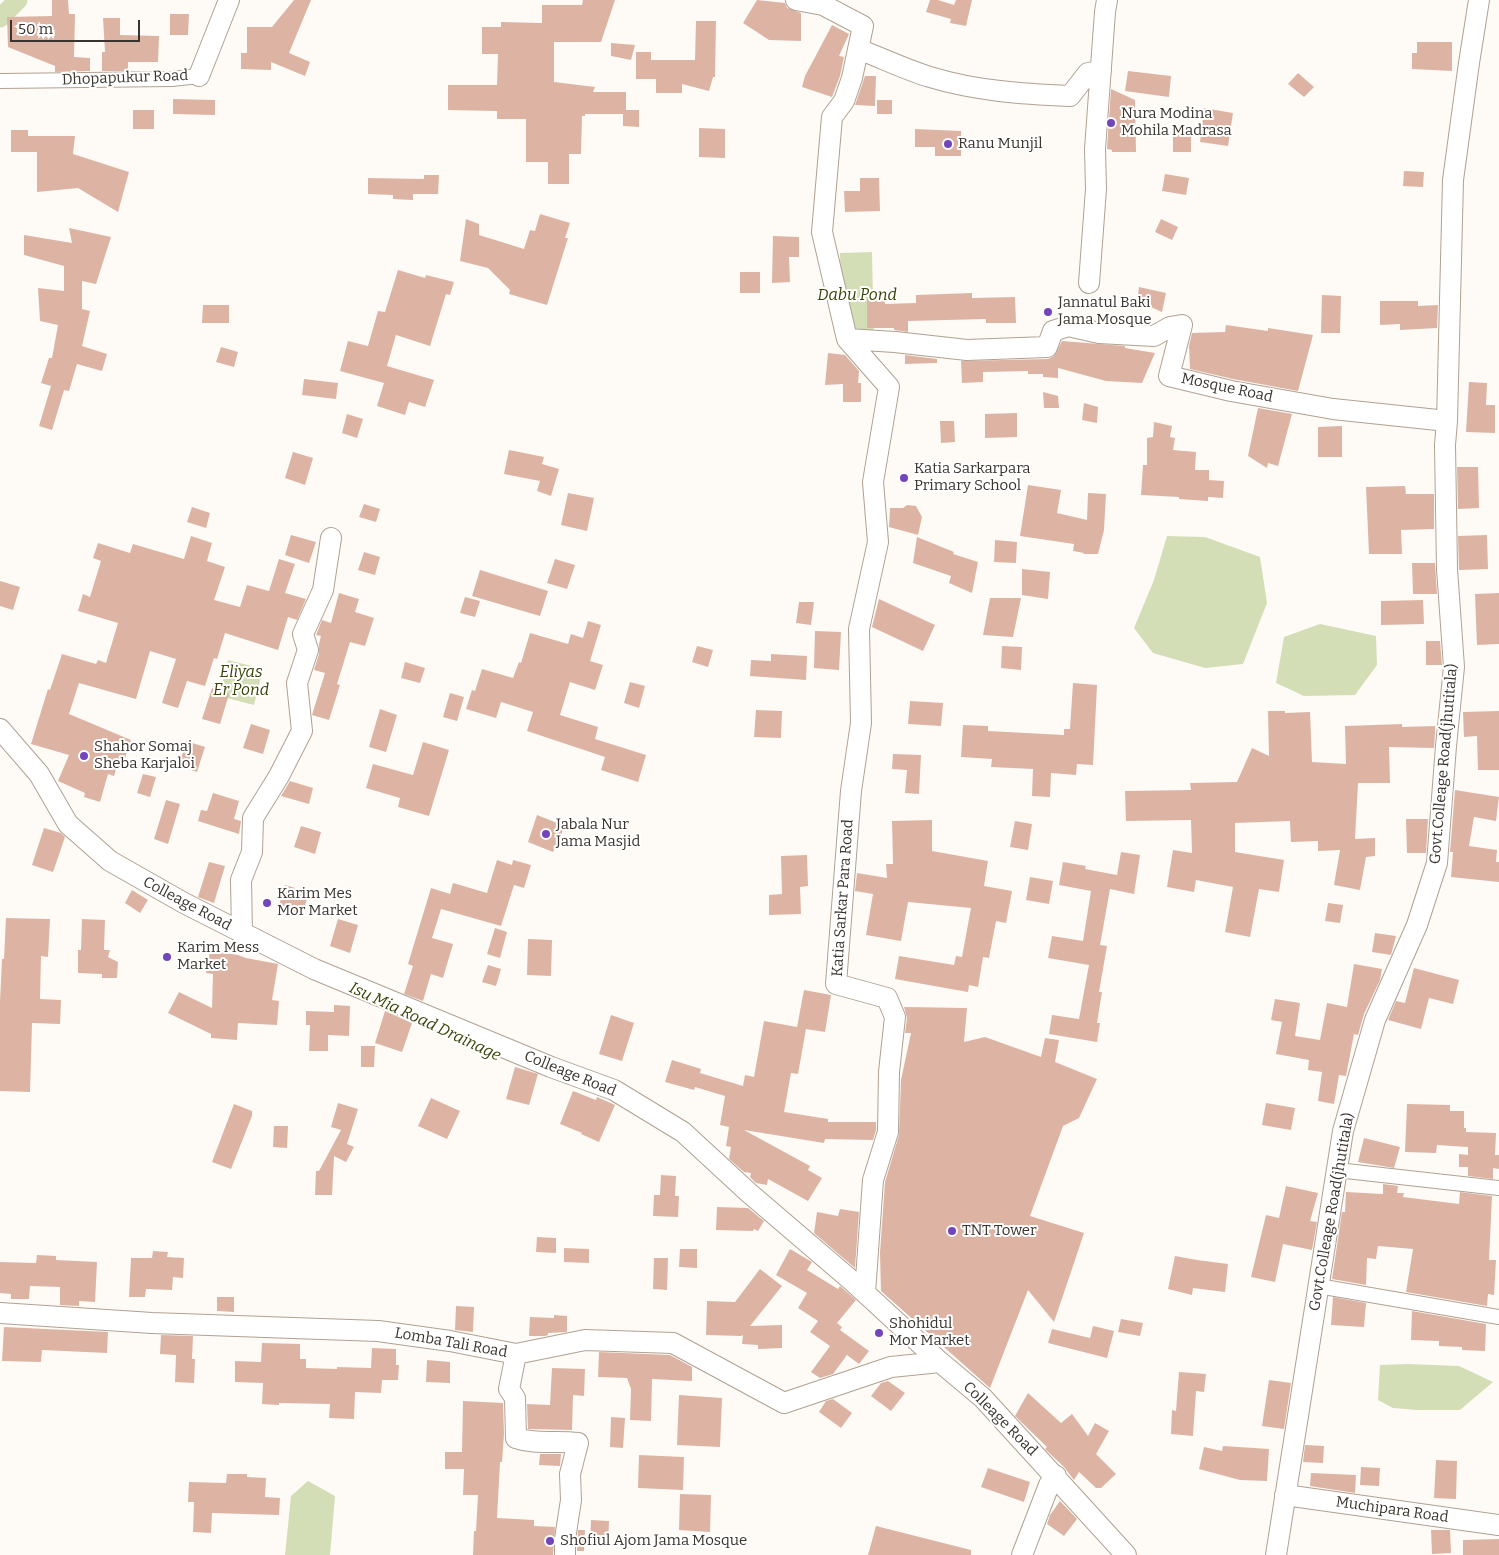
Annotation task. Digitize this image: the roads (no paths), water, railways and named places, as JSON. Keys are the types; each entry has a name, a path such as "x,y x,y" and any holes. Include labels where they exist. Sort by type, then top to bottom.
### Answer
{"street":[{"name":"Dhopapukur Road","path":"0,81 172,79 199,76 229,0"},
{"path":"796,0 823,5 864,26 852,78 844,101 832,117 822,232 847,339"},
{"path":"1089,283 1096,189 1095,149 1107,0"},
{"name":"Govt.Colleage Road(jhutitala)","path":"1276,1555 1343,1131 1375,1020 1417,925 1437,863 1454,667 1447,569 1445,445 1450,342 1453,180 1479,0"},
{"path":"858,49 930,77 977,88 1013,93 1070,96 1088,74 1100,71"},
{"name":"Mosque Road","path":"847,339 967,350 1047,347 1052,331 1068,326 1099,333 1154,336 1170,327 1182,325 1169,376 1231,391 1333,409 1447,421"},
{"name":"Katia Sarkar Para Road","path":"847,339 890,387 873,482 878,542 859,629 860,723 851,791 836,984 887,998 895,1017 889,1072 888,1132 873,1180 865,1293"},
{"path":"242,934 241,880 252,852 253,818 279,776 302,730 296,683 308,650 303,634 323,590 331,538"},
{"name":"Colleage Road","path":"0,729 39,774 68,824 110,862 242,934 314,969 551,1067 614,1090 683,1132 748,1192 983,1398 1126,1555"},
{"path":"1336,1170 1499,1188"},
{"path":"1318,1286 1499,1317"},
{"name":"Lomba Tali Road","path":"0,1313 152,1323 378,1331 450,1341 516,1354 585,1340 673,1343 784,1403 891,1367 940,1362"},
{"path":"516,1354 509,1389 514,1398 516,1438 526,1442 541,1443 556,1441 578,1442 570,1474 571,1500 565,1538 565,1555"},
{"path":"1022,1555 1048,1485 1056,1476"},
{"name":"Muchipara Road","path":"1285,1495 1499,1525"}],"water":[{"name":"Dabu Pond","path":"872,252 874,340 842,340 840,253"},
{"path":"1167,536 1205,537 1260,557 1267,603 1243,664 1205,668 1153,653 1134,628 1154,580"},
{"path":"1320,624 1376,636 1377,665 1355,695 1304,696 1276,683 1284,637"},
{"name":"Eliyas Er Pond","path":"228,660 263,669 254,705 219,696"},
{"path":"1380,1365 1459,1366 1493,1382 1460,1410 1393,1408 1378,1400"},
{"path":"308,1481 335,1496 330,1555 285,1555 291,1496"}],"waterway":[{"path":"0,18 18,0"}],"place":[{"name":"Nura Modina Mohila Madrasa","path":"1111,123"},
{"name":"Ranu Munjil","path":"948,144"},
{"name":"Jannatul Baki Jama Mosque","path":"1048,312"},
{"name":"Katia Sarkarpara Primary School","path":"904,478"},
{"name":"Shahor Somaj Sheba Karjaloi","path":"84,756"},
{"name":"Jabala Nur Jama Masjid","path":"546,834"},
{"name":"Karim Mes Mor Market","path":"267,903"},
{"name":"Karim Mess Market","path":"167,957"},
{"name":"TNT Tower","path":"952,1231"},
{"name":"Shohidul Mor Market","path":"879,1333"},
{"name":"Shofiul Ajom Jama Mosque","path":"550,1541"}],"water label":[{"name":"Isu Mia Road Drainage","path":"425,1022"}]}
